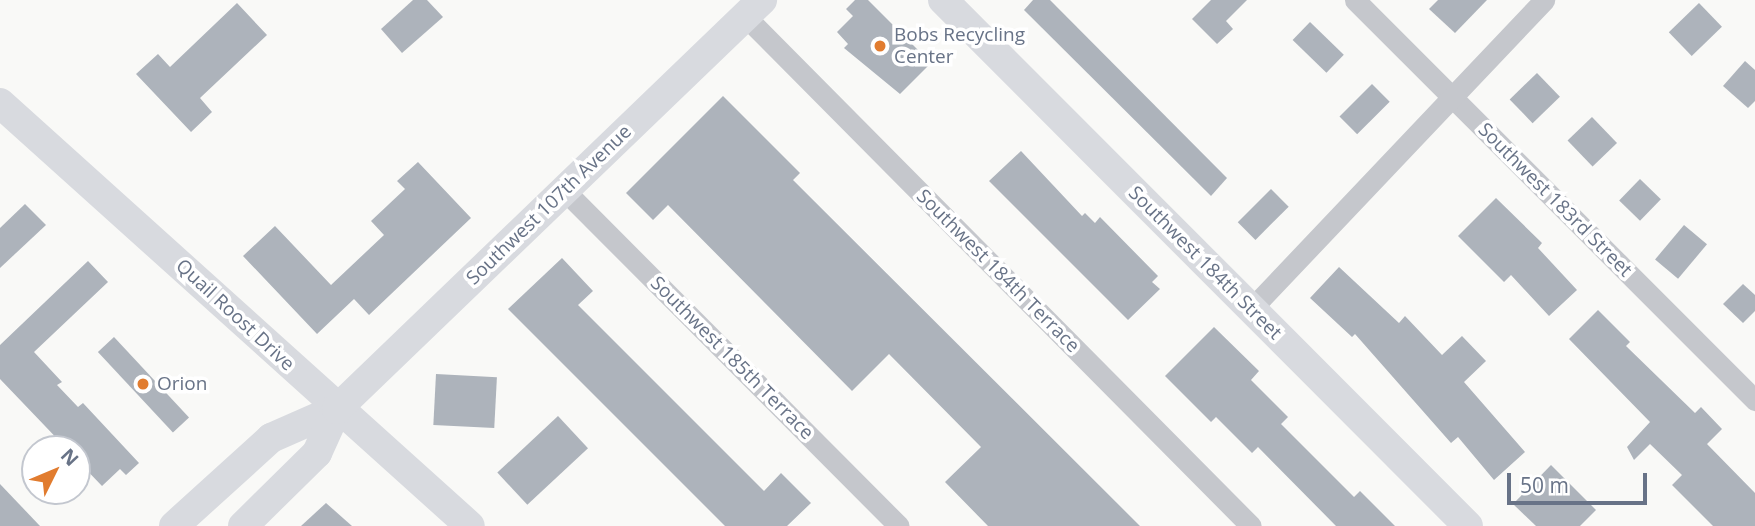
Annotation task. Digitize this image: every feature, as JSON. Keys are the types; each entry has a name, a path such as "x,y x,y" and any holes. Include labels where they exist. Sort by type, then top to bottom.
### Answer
{"main road":[{"name":"Southwest 184th Street","path":"943,0 1468,526"},
{"name":"Southwest 107th Avenue","path":"174,526 271,438 337,409 754,8"},
{"name":"Quail Roost Drive","path":"0,103 470,526"},
{"name":"Southwest 107th Avenue","path":"243,526 317,453 337,409"}],"street":[{"name":"Southwest 183rd Street","path":"1354,0 1755,400"},
{"path":"1251,309 1544,0"},
{"name":"Southwest 184th Terrace","path":"754,8 1251,526"},
{"name":"Southwest 185th Terrace","path":"564,190 900,526"}],"building":[{"path":"413,0 427,0 443,17 402,53 381,29"},
{"name":"Bobs Recycling Center","path":"855,0 868,0 931,63 900,94 844,48 848,44 837,32 853,16 846,9"},
{"path":"1033,0 1050,0 1227,178 1211,196 1024,10"},
{"path":"1211,0 1247,0 1226,21 1233,29 1217,44 1192,19"},
{"path":"1438,0 1487,0 1455,33 1429,9"},
{"path":"237,3 267,35 200,98 212,112 191,132 136,74 158,54 170,67"},
{"path":"1699,3 1722,27 1692,56 1669,32"},
{"path":"1310,22 1344,55 1326,73 1293,40"},
{"path":"1745,61 1755,70 1755,101 1748,108 1723,86"},
{"path":"1537,73 1560,97 1533,123 1510,99"},
{"path":"1372,84 1390,102 1357,134 1339,117"},
{"path":"723,96 800,173 793,180 1140,526 988,526 945,482 981,447 889,354 852,391 668,205 653,220 626,193"},
{"path":"1592,117 1617,143 1593,167 1568,141"},
{"path":"1021,151 1082,216 1085,213 1095,223 1100,217 1158,276 1152,282 1160,289 1128,320 989,181"},
{"path":"418,162 471,218 369,315 354,299 317,334 243,256 275,226 331,285 384,235 371,221 405,189 397,181"},
{"path":"1640,179 1661,199 1640,221 1619,201"},
{"path":"1271,189 1289,207 1255,240 1238,222"},
{"path":"1496,198 1542,243 1538,248 1577,290 1549,316 1511,275 1504,282 1458,236"},
{"path":"25,204 46,225 0,268 0,228"},
{"path":"1684,225 1707,244 1678,279 1655,259"},
{"path":"562,258 593,291 578,305 764,491 781,473 811,503 787,526 725,526 508,309"},
{"path":"88,261 108,282 34,352 62,382 57,385 78,407 83,403 139,463 126,475 120,469 102,486 91,475 91,435 54,435 0,379 0,345"},
{"path":"1339,267 1399,323 1405,316 1442,355 1462,336 1486,361 1464,382 1525,452 1494,480 1458,437 1451,443 1355,334 1352,337 1310,298"},
{"path":"1743,284 1755,295 1755,311 1743,323 1723,304"},
{"path":"1598,310 1630,342 1626,346 1695,413 1701,407 1722,429 1707,444 1755,493 1755,526 1713,526 1672,485 1682,475 1650,444 1634,460 1627,447 1650,422 1569,339"},
{"path":"1214,327 1259,371 1251,380 1288,417 1281,424 1354,497 1360,491 1395,526 1336,526 1258,447 1252,453 1216,417 1211,422 1165,376"},
{"name":"Orion","path":"114,337 189,417 173,432 98,352"},
{"path":"436,374 497,377 494,428 433,425"},
{"path":"558,416 588,448 527,505 497,473"},
{"path":"1551,465 1596,510 1580,526 1536,526 1513,504"},
{"path":"0,484 40,526 0,526"},
{"path":"326,503 352,526 301,526"}],"place":[{"name":"Bobs Recycling Center","path":"880,46"},
{"name":"Orion","path":"143,384"}]}
